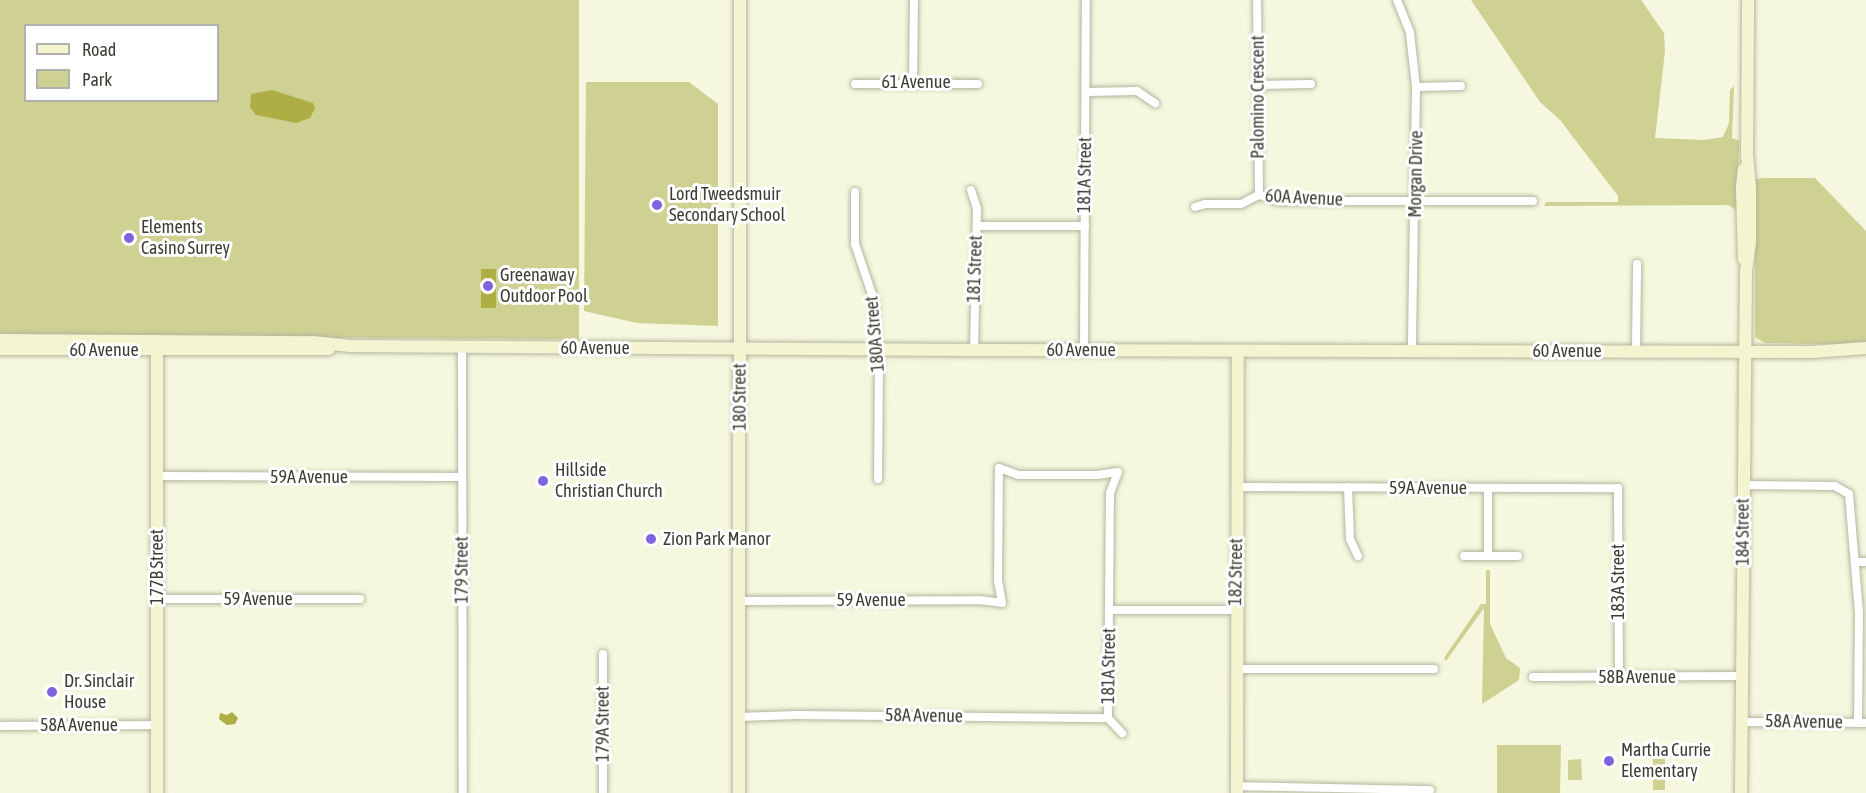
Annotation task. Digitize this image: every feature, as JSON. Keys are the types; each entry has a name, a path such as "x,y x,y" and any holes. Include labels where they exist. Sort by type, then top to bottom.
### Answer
{"main road":[{"name":"180 Street","path":"739,793 741,0"},
{"name":"184 Street","path":"1742,793 1746,271 1750,242 1747,156 1748,0"},
{"name":"60 Avenue","path":"0,342 46,340 157,346"},
{"name":"60 Avenue","path":"0,349 312,342 351,346 876,350 1745,351 1811,352 1866,357"},
{"name":"177B Street","path":"157,346 158,793"},
{"name":"60 Avenue","path":"1811,352 1866,348"},
{"name":"182 Street","path":"1237,789 1238,351"}],"street":[{"path":"913,82 914,0"},
{"name":"181A Street","path":"1084,350 1086,0"},
{"name":"Palomino Crescent","path":"1257,0 1259,195"},
{"name":"Morgan Drive","path":"1396,0 1410,33 1416,87 1412,351"},
{"name":"61 Avenue","path":"855,84 913,82 978,84"},
{"path":"1258,85 1311,84"},
{"path":"1416,87 1461,86"},
{"path":"1086,92 1137,91 1155,103"},
{"name":"181 Street","path":"971,190 976,202 977,226 974,350"},
{"name":"180A Street","path":"855,192 855,244 874,300 879,366 878,480"},
{"name":"60A Avenue","path":"1194,207 1205,204 1241,204 1259,195 1279,201 1533,201"},
{"path":"977,226 1084,226"},
{"path":"1636,351 1637,264"},
{"name":"179 Street","path":"462,347 463,793"},
{"name":"181A Street","path":"1002,603 998,581 999,468 1018,475 1097,475 1118,472 1110,493 1108,718"},
{"name":"59A Avenue","path":"157,476 462,477"},
{"path":"1744,485 1835,486 1846,491 1851,498 1861,562 1862,723"},
{"name":"59A Avenue","path":"1238,487 1618,488"},
{"path":"1348,488 1350,539 1358,556"},
{"path":"1488,488 1488,556"},
{"name":"183A Street","path":"1618,488 1619,676"},
{"path":"1464,556 1518,556"},
{"name":"59 Avenue","path":"157,599 360,599"},
{"name":"59 Avenue","path":"740,601 979,600 1002,603"},
{"path":"1110,610 1236,610"},
{"name":"179A Street","path":"603,654 603,793"},
{"path":"1236,669 1434,669"},
{"name":"58B Avenue","path":"1533,677 1742,675"},
{"name":"58A Avenue","path":"740,717 796,715 1108,718"},
{"path":"1108,718 1122,733"},
{"name":"58A Avenue","path":"1742,722 1862,723"},
{"name":"58A Avenue","path":"0,726 157,725"},
{"path":"1237,789 1430,790"}],"green space":[{"path":"0,0 579,0 579,339 0,336"},
{"path":"1471,0 1641,0 1664,33 1665,51 1655,138 1704,140 1723,137 1729,123 1730,90 1734,86 1732,138 1739,141 1738,211 1728,205 1544,206 1546,202 1618,202 1618,196 1560,120 1540,102"},
{"name":"Lord Tweedsmuir Secondary School","path":"586,82 689,82 718,104 718,326 637,323 584,311"},
{"path":"1815,178 1866,231 1866,345 1765,343 1755,337 1755,180"},
{"path":"1486,570 1490,570 1490,624 1506,658 1520,668 1519,680 1482,704 1484,608 1446,661 1444,658 1481,604 1486,604"},
{"path":"1497,745 1561,745 1560,793 1497,793"},
{"path":"1653,745 1665,745 1665,790 1653,790"},
{"path":"1581,759 1582,780 1568,780 1568,760"}],"shaded area":[{"path":"272,90 313,103 315,108 310,118 296,123 256,115 250,107 251,94"},
{"path":"481,269 496,269 496,308 481,308"},
{"path":"232,712 238,718 235,724 227,725 219,719 220,713 227,715"}],"place":[{"name":"Lord Tweedsmuir Secondary School","path":"657,205"},
{"name":"Elements Casino Surrey","path":"129,238"},
{"name":"Greenaway Outdoor Pool","path":"488,286"},
{"name":"Hillside Christian Church","path":"543,481"},
{"name":"Zion Park Manor","path":"651,539"},
{"name":"Dr. Sinclair House","path":"52,692"},
{"name":"Martha Currie Elementary","path":"1609,761"}]}
